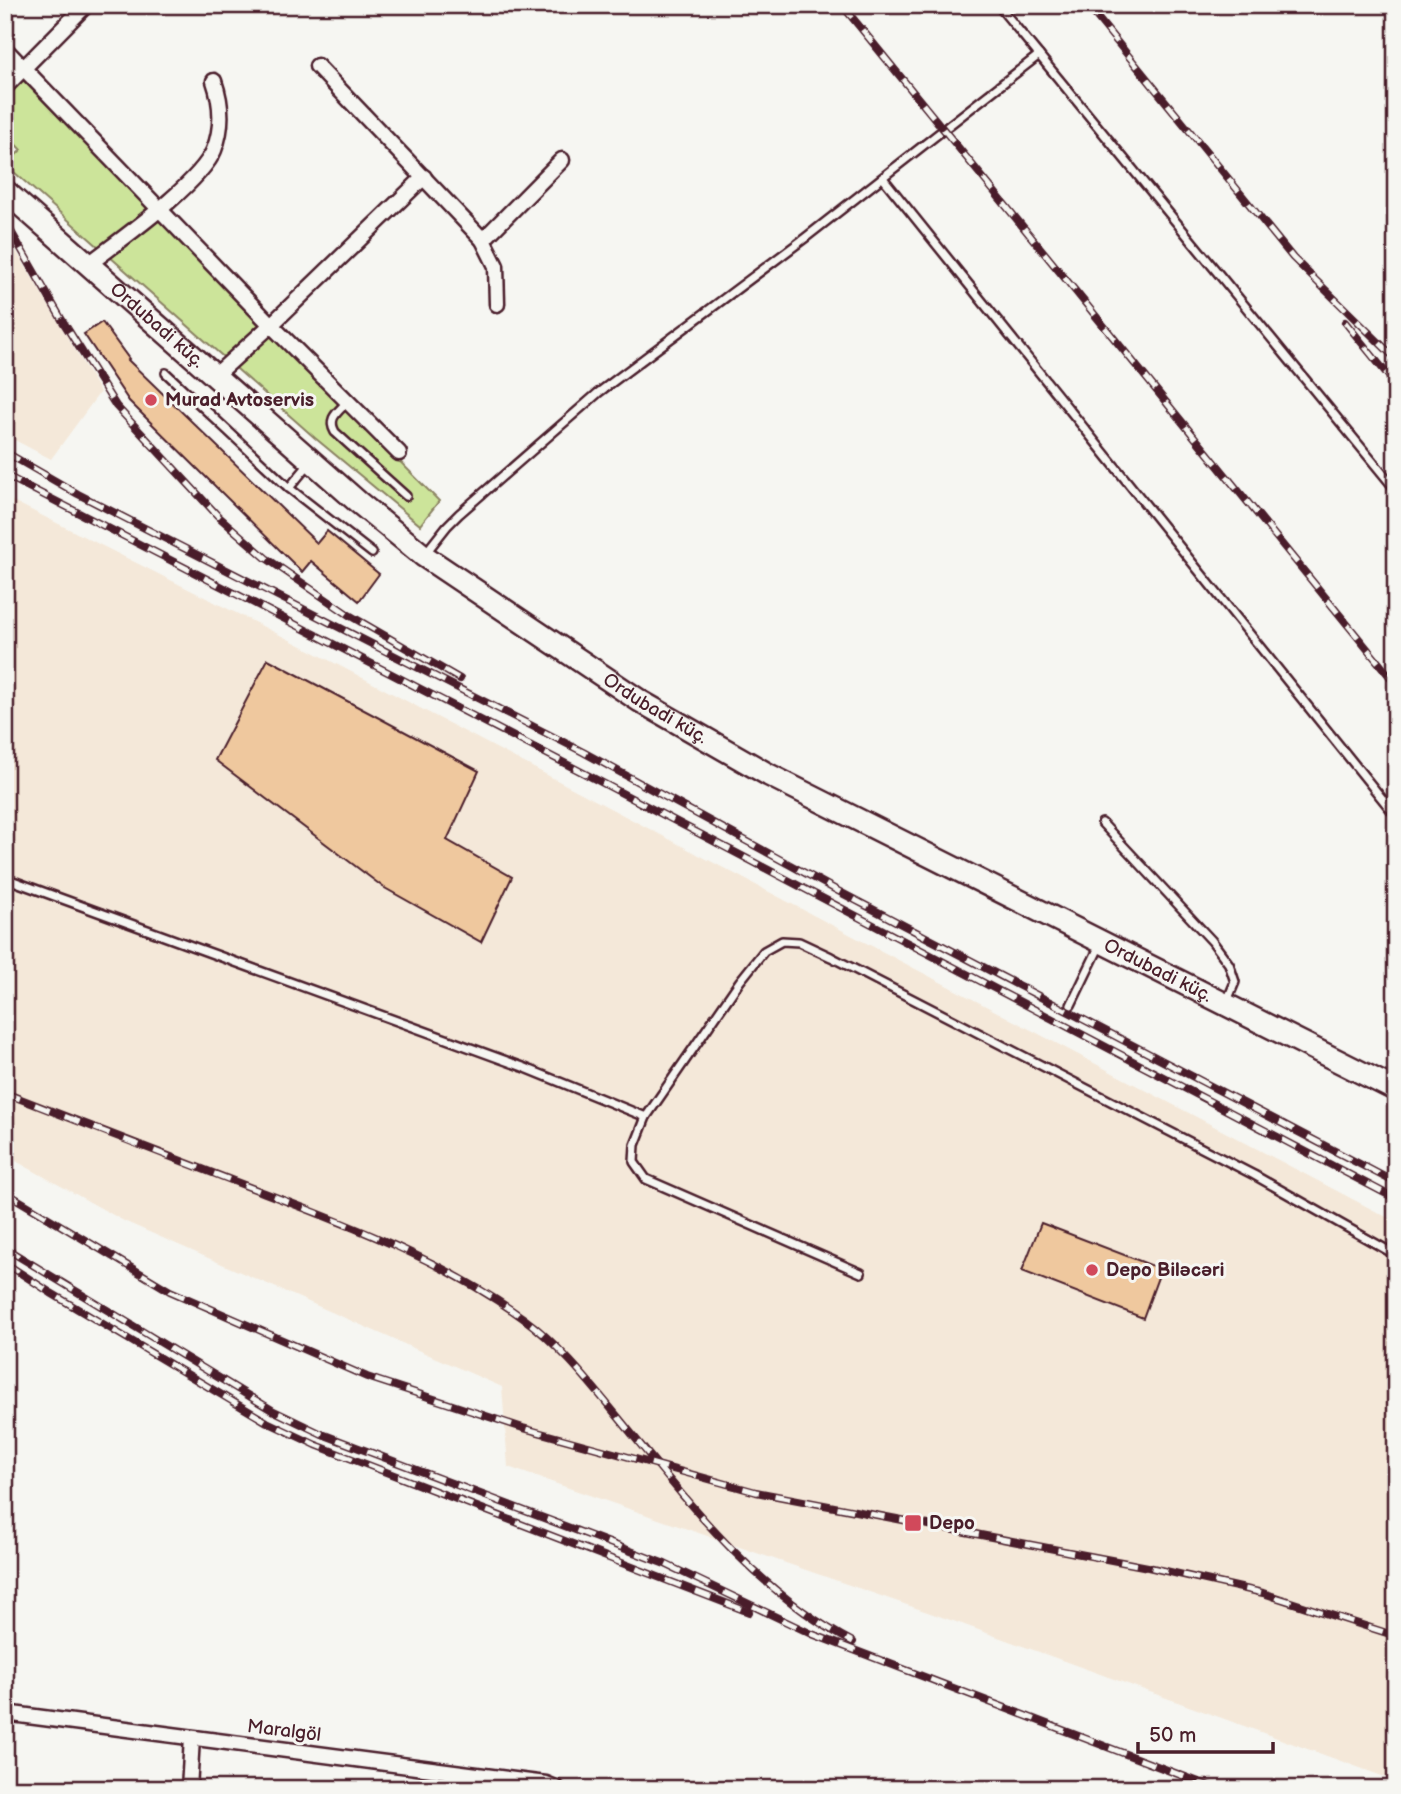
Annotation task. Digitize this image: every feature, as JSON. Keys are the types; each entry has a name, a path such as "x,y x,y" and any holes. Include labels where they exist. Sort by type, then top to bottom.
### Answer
{"main road":[{"name":"Ordubadi küç.","path":"5,191 424,556 639,701 726,752 1396,1090"}],"street":[{"path":"5,88 86,5"},
{"path":"5,49 271,326 399,453"},
{"path":"317,66 483,240 496,266 496,304"},
{"path":"89,264 159,209 204,167 213,152 221,116 221,102 214,81"},
{"path":"483,240 562,160"},
{"path":"216,375 271,326 424,177"},
{"name":"Maralgöl","path":"5,1713 546,1784 558,1789"},
{"path":"189,1789 192,1738"}],"lane":[{"path":"998,5 1396,490"},
{"path":"424,556 459,514 598,393 883,178 1039,55"},
{"path":"883,178 1396,816"},
{"path":"166,373 289,488 372,553"},
{"path":"347,401 332,418 331,425 335,432 406,496"},
{"path":"289,488 312,461"},
{"path":"1102,823 1212,941 1229,964 1235,982 1226,1005"},
{"path":"5,878 523,1067 646,1117"},
{"path":"861,1273 646,1179 634,1162 635,1144 646,1117 740,981 764,951 782,941 799,942 1254,1175 1396,1255"},
{"path":"1071,1005 1102,943"}],"shaded area":[{"path":"5,232 100,392 51,459 5,435"},
{"path":"5,497 304,647 1396,1222 1396,1781 962,1624 508,1467 502,1387 124,1221 5,1155"}],"green space":[{"path":"5,62 439,501 420,525 315,438 6,165 21,150 5,133"}],"building":[{"path":"102,322 128,360 317,543 327,531 379,574 359,601 311,561 302,572 129,401 84,334"},
{"path":"268,659 479,771 447,840 512,877 481,942 383,887 215,760"},
{"name":"Depo Biləcəri","path":"1041,1223 1161,1269 1143,1318 1022,1271"}],"railway":[{"path":"842,5 1396,684"},
{"path":"1087,5 1293,258 1396,359"},
{"path":"5,221 116,406 218,516 266,558 349,615 460,679"},
{"path":"1345,322 1396,385"},
{"path":"5,452 78,494 583,752 838,891 1396,1183"},
{"path":"5,475 576,769 1396,1199"},
{"path":"5,1093 394,1245 461,1278 492,1297 536,1328 561,1352 697,1511 754,1571 818,1621 853,1642"},
{"path":"5,1192 170,1291 367,1377 523,1428 756,1492 1148,1567 1263,1593 1396,1636"},
{"path":"5,1248 272,1410 322,1434 665,1564 812,1634 1217,1789"},
{"path":"5,1263 267,1422 316,1445 749,1612"}],"place":[{"name":"Murad Avtoservis","path":"151,400"},
{"name":"Depo Biləcəri","path":"1092,1270"},
{"name":"Depo","path":"913,1523"}]}
